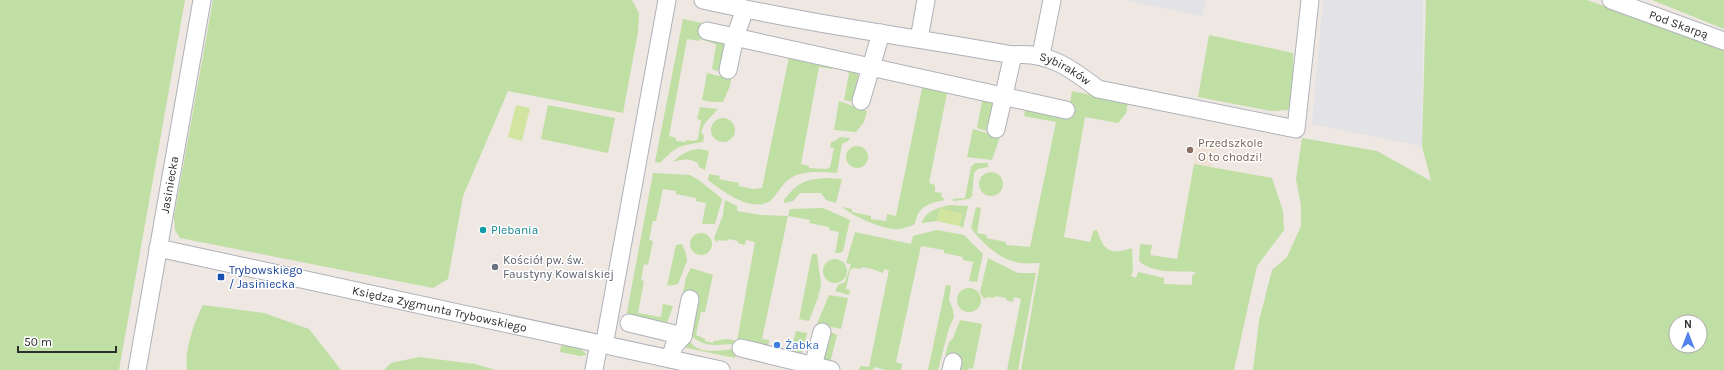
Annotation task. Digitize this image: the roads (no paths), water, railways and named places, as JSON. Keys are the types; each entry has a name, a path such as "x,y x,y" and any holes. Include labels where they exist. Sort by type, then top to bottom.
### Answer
{"street":[{"name":"Jasiniecka","path":"137,370 202,0"},
{"path":"594,370 602,339 667,0"},
{"name":"Sybiraków","path":"703,0 745,9 1013,55 1026,53 1042,55 1073,70 1098,89 1296,129 1310,0"},
{"path":"919,38 926,0"},
{"path":"1042,55 1052,0"},
{"name":"Pod Skarpą","path":"1610,0 1724,41"},
{"path":"728,70 735,37 745,9"},
{"path":"707,31 1066,110"},
{"path":"861,101 881,33"},
{"path":"996,129 1013,55"},
{"name":"Księdza Zygmunta Trybowskiego","path":"158,248 602,339 670,359 721,370"},
{"path":"670,359 674,346 683,336 690,299"},
{"path":"630,323 683,336"},
{"path":"813,368 822,332"},
{"path":"741,348 813,368 831,370"}],"place":[{"name":"Przedszkole O to chodzi!","path":"1190,150"},
{"name":"Plebania","path":"483,230"},
{"name":"Kościół pw. św. Faustyny Kowalskiej","path":"495,267"},
{"name":"Trybowskiego / Jasiniecka","path":"221,277"},
{"name":"Żabka","path":"777,345"}]}
